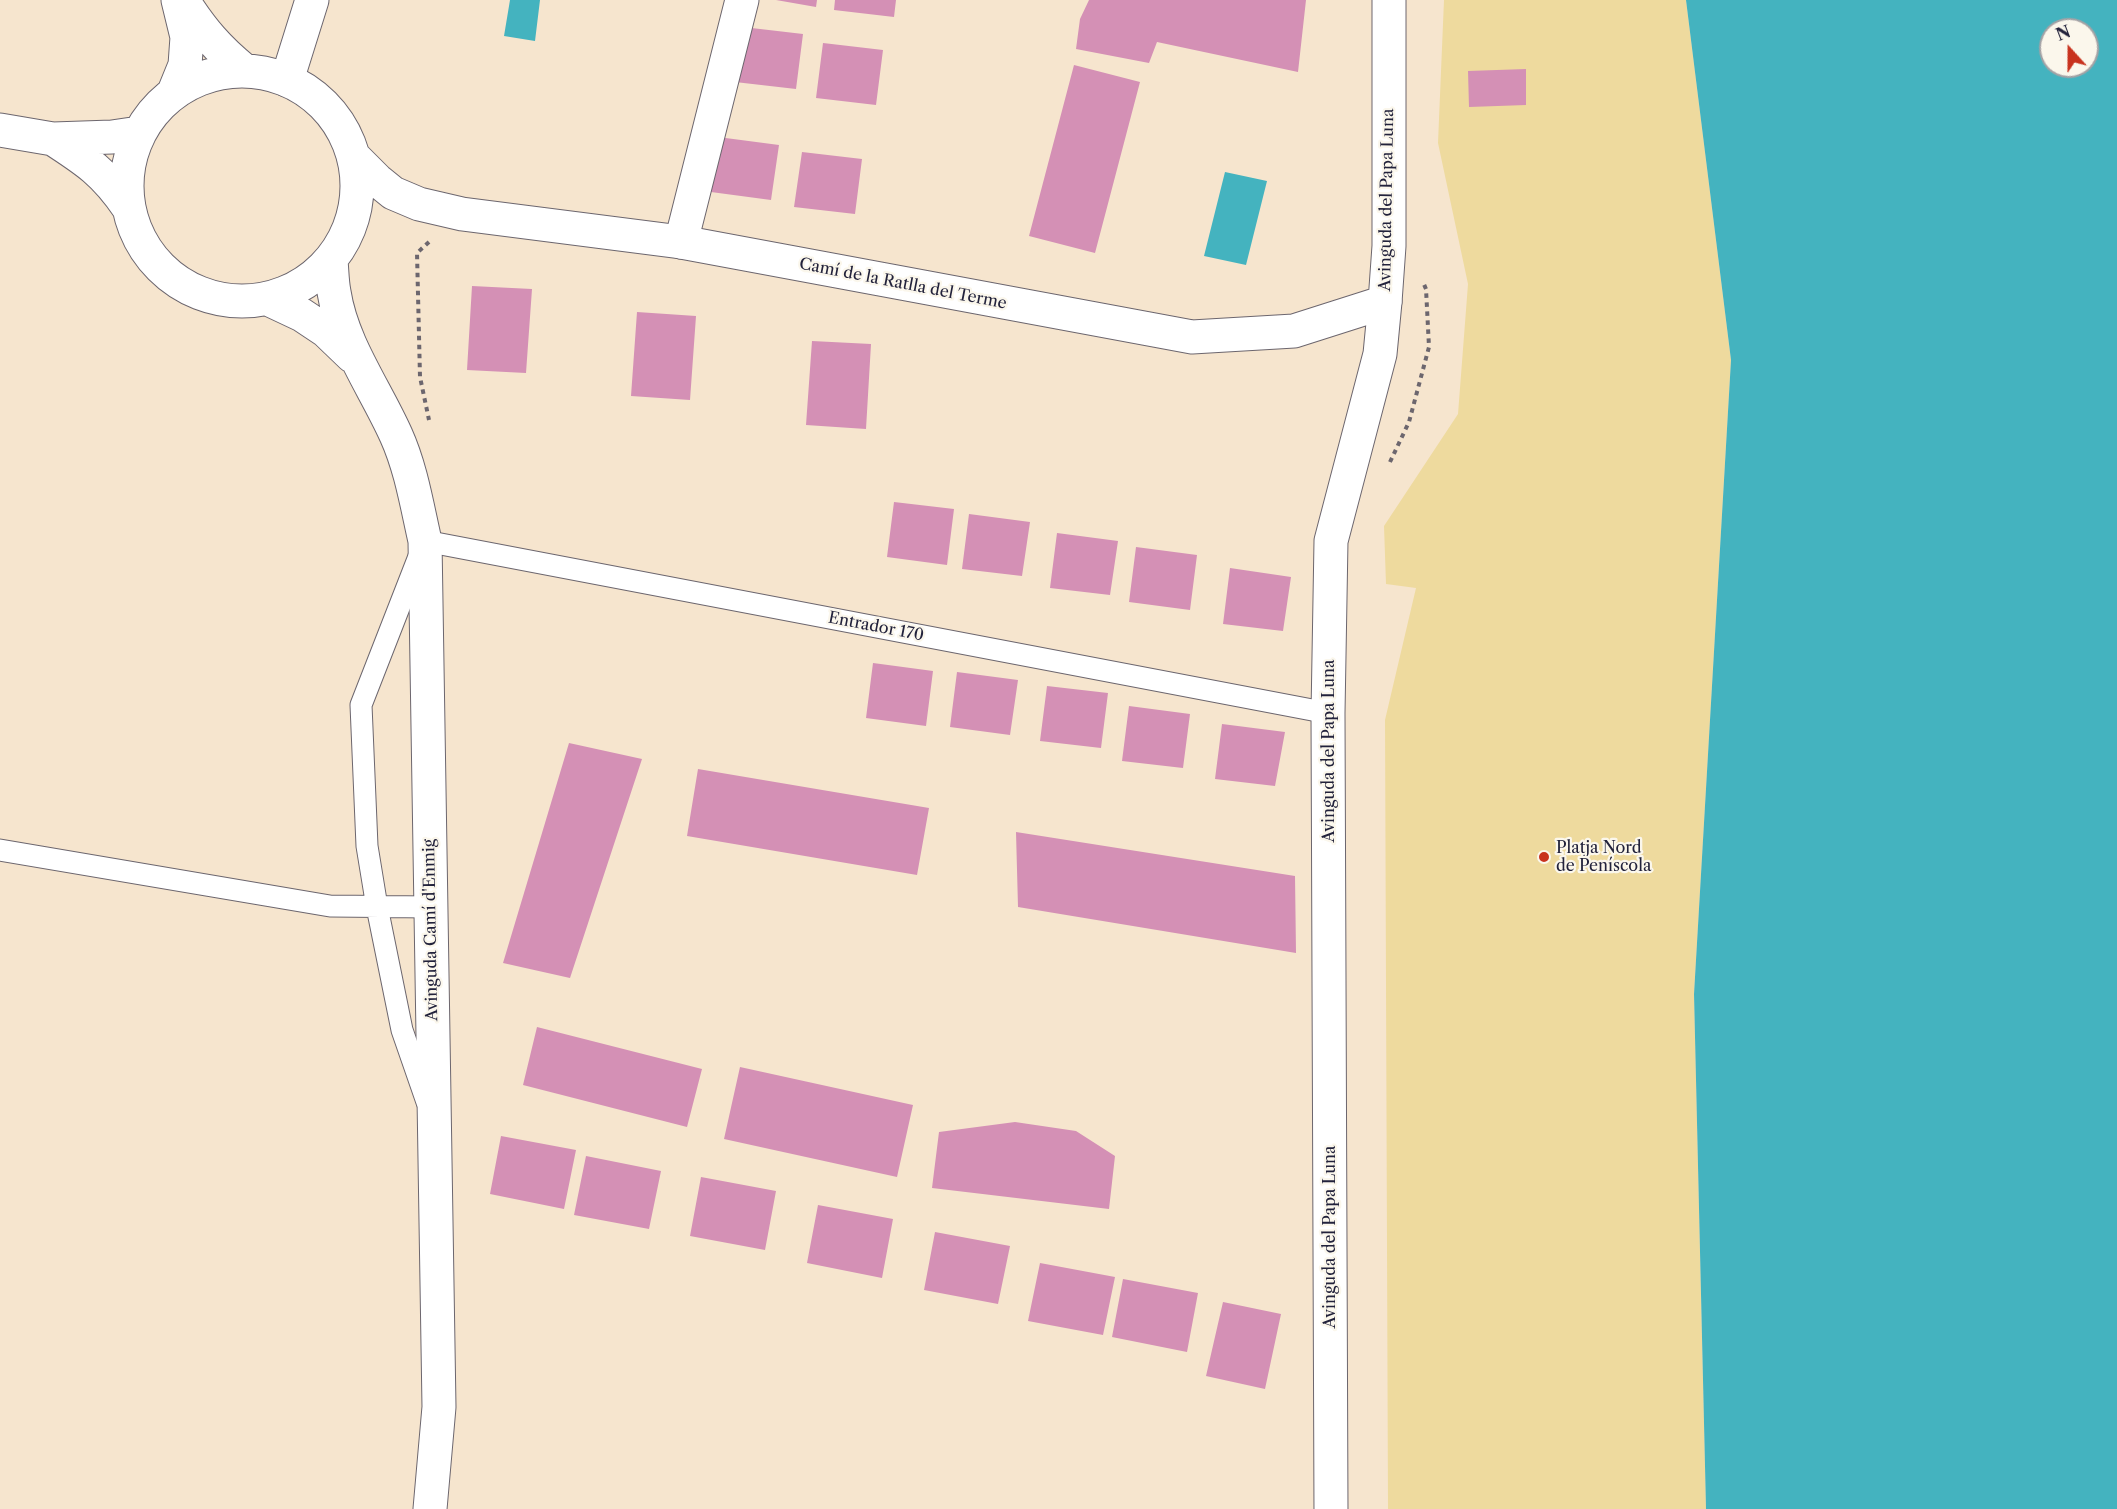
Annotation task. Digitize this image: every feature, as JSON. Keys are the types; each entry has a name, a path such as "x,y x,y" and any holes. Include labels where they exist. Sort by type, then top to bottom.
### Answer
{"street":[{"path":"180,0 204,33 244,70"},
{"path":"174,92 184,65 188,37 180,0"},
{"path":"287,80 312,0"},
{"path":"681,242 742,0"},
{"name":"Avinguda del Papa Luna","path":"1331,1509 1328,712 1331,541 1380,354 1389,246 1389,0"},
{"path":"53,139 89,162 112,184 128,207 140,242 163,272 195,292 231,301 268,299 303,284 331,260 349,232 358,195 354,157 345,133 330,111 310,92 287,80 266,73 244,70 208,76 174,92 154,110 139,133 127,169 128,207"},
{"path":"0,130 53,139 112,138 139,133"},
{"name":"Camí de la Ratlla del Terme","path":"354,157 376,180 393,193 419,204 462,214 681,242 1192,337 1294,331 1385,302"},
{"name":"Camí de la Ratlla del Terme","path":"349,232 364,219 390,209 419,204"},
{"name":"Avinguda Camí d'Enmig","path":"331,260 334,294 344,327 359,364 397,436 411,481 425,541 439,1407 430,1509"},
{"name":"Avinguda Camí d'Enmig","path":"268,299 302,315 326,331 359,364"}],"lane":[{"name":"Entrador 170","path":"425,541 1328,712"},
{"path":"425,541 361,705 367,846 377,906 402,1030 434,1124"},
{"path":"0,850 330,906 431,907"}],"sand":[{"name":"Platja Nord de Peníscola","path":"1444,0 1686,0 1731,360 1694,994 1706,1509 1388,1509 1385,720 1416,588 1386,584 1384,526 1458,414 1468,284 1438,143"}],"water":[{"path":"510,0 540,0 535,41 504,36"},
{"path":"1686,0 2117,0 2117,1509 1706,1509 1694,994 1731,360"},
{"path":"1225,172 1267,181 1246,265 1204,256"}],"building":[{"path":"776,0 817,0 816,7"},
{"path":"835,0 896,0 894,17 834,10"},
{"path":"1089,0 1306,0 1298,72 1157,42 1149,63 1076,49 1080,19"},
{"path":"743,27 803,34 796,89 735,82"},
{"path":"823,43 883,50 876,105 816,98"},
{"path":"1074,65 1140,82 1095,253 1029,236"},
{"path":"1526,69 1526,105 1469,107 1468,71"},
{"path":"718,137 779,145 771,200 711,192"},
{"path":"802,152 862,159 855,214 794,207"},
{"path":"472,286 532,289 526,373 467,370"},
{"path":"637,312 696,316 690,400 631,396"},
{"path":"812,341 871,344 866,429 806,425"},
{"path":"894,502 954,509 947,565 887,557"},
{"path":"969,514 1030,522 1022,576 962,569"},
{"path":"1057,533 1118,541 1110,595 1050,588"},
{"path":"1136,547 1197,555 1190,610 1129,602"},
{"path":"1230,568 1291,577 1283,631 1223,624"},
{"path":"873,663 933,671 926,726 866,718"},
{"path":"957,672 1018,680 1010,735 950,727"},
{"path":"1047,686 1108,693 1101,748 1040,741"},
{"path":"1129,706 1190,714 1183,768 1122,761"},
{"path":"1222,724 1285,732 1275,786 1215,779"},
{"path":"569,743 642,759 570,978 503,963"},
{"path":"698,769 929,808 917,875 687,836"},
{"path":"1016,832 1295,876 1296,953 1018,907"},
{"path":"537,1027 702,1069 687,1127 523,1085"},
{"path":"740,1067 913,1105 897,1177 724,1139"},
{"path":"1015,1122 1076,1131 1115,1156 1109,1209 932,1188 939,1132"},
{"path":"501,1136 576,1150 564,1209 490,1194"},
{"path":"586,1156 661,1171 649,1229 574,1215"},
{"path":"701,1177 776,1191 765,1250 690,1236"},
{"path":"818,1205 893,1219 882,1278 807,1263"},
{"path":"935,1232 1010,1246 998,1304 924,1290"},
{"path":"1040,1263 1115,1277 1103,1335 1028,1321"},
{"path":"1123,1279 1198,1293 1187,1352 1112,1337"},
{"path":"1223,1302 1281,1314 1265,1389 1206,1376"}],"place":[{"name":"Platja Nord de Peníscola","path":"1544,857"}]}
